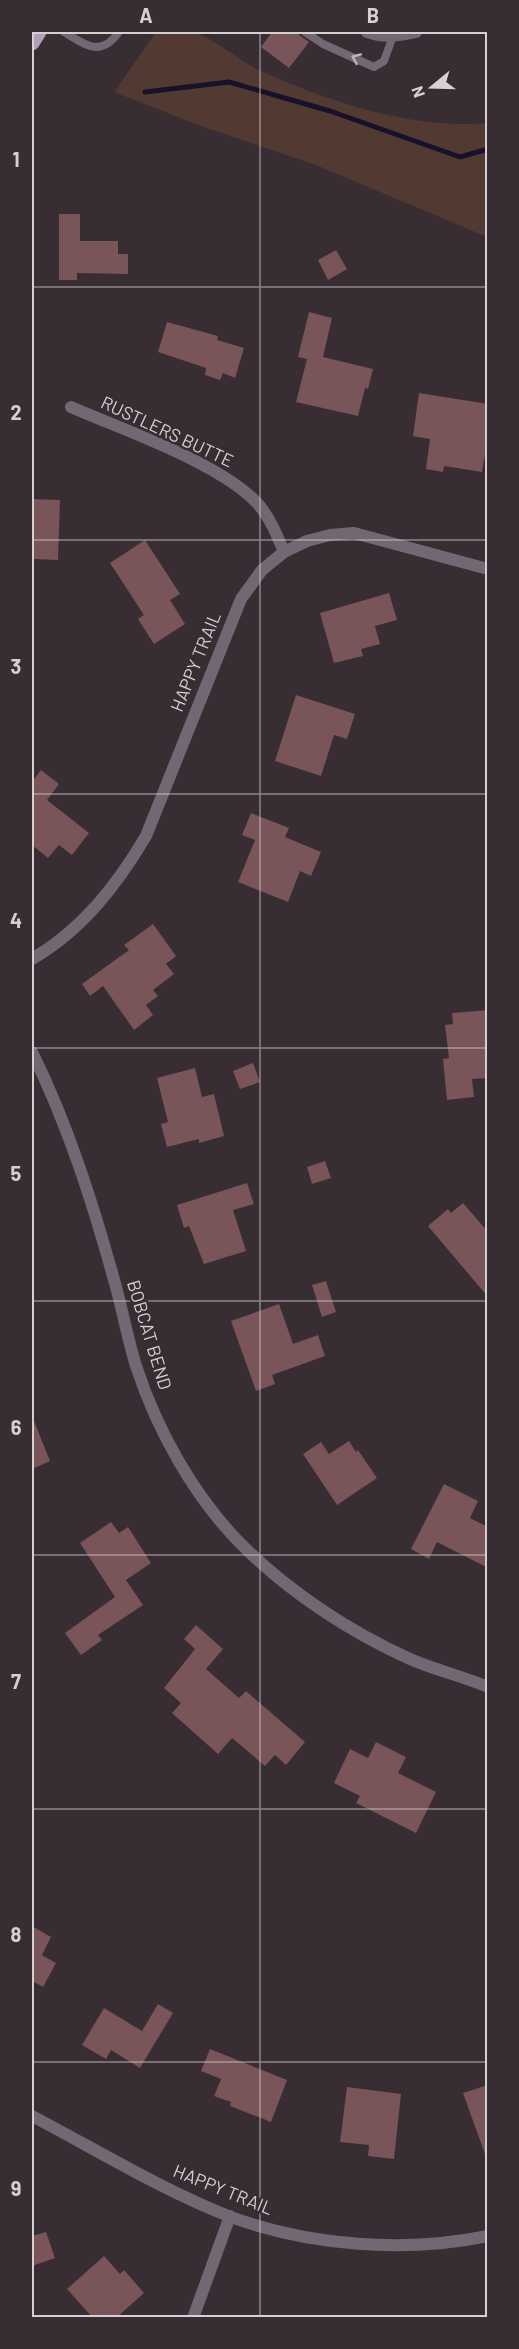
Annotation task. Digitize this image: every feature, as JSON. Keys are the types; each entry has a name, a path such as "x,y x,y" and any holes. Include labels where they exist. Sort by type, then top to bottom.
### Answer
{"main road":[{"path":"32,43 39,32"}],"street":[{"path":"367,32 378,36 416,32"},
{"name":"RUSTLERS BUTTE","path":"71,407 183,456 239,486 264,513 274,528 284,552"},
{"name":"HAPPY TRAIL","path":"32,958 86,919 129,865 147,836 241,600 262,570 284,552 307,541 354,533 488,569"},
{"name":"BOBCAT BEND","path":"32,1052 54,1098 74,1151 116,1287 130,1345 156,1417 180,1462 209,1505 242,1545 319,1608 366,1637 412,1660 488,1687"},
{"name":"HAPPY TRAIL","path":"32,2116 162,2186 230,2216 264,2227 315,2238 368,2244 420,2244 488,2236"},
{"path":"193,2318 230,2216"}],"lane":[{"path":"64,32 90,48 103,46 112,41 119,32"},
{"path":"305,32 323,44 375,67 384,61 393,36"}],"shaded area":[{"path":"193,31 265,73 317,94 373,112 431,122 487,123 487,237 316,165 198,125 114,92 156,32"}],"building":[{"path":"272,32 295,32 309,42 289,68 261,47"},
{"path":"59,214 80,214 80,241 118,241 118,254 128,254 128,274 77,273 77,280 59,280"},
{"path":"336,250 347,269 328,280 318,260"},
{"path":"309,312 332,318 323,357 373,369 368,389 365,388 358,416 296,402 307,359 298,357"},
{"path":"167,322 218,336 217,340 244,348 235,378 223,373 220,380 205,375 206,368 158,352"},
{"path":"419,393 488,404 488,437 482,472 444,466 443,472 426,469 430,439 413,436"},
{"path":"32,499 60,500 58,560 33,559"},
{"path":"145,540 180,594 170,600 185,624 154,644 138,619 144,615 110,563"},
{"path":"389,593 397,620 375,626 380,644 361,649 363,656 334,663 320,613"},
{"path":"296,695 355,714 347,739 334,735 321,776 275,761"},
{"path":"41,770 59,784 47,800 89,833 72,855 59,845 48,858 32,845 32,782"},
{"path":"251,813 289,828 285,837 321,852 311,876 300,871 288,902 238,882 255,840 242,835"},
{"path":"153,924 176,956 166,964 174,974 153,990 158,996 146,1005 153,1015 134,1030 103,986 90,996 82,984 129,950 124,945"},
{"path":"488,1010 488,1078 472,1079 474,1097 447,1100 443,1059 449,1058 445,1025 453,1024 452,1013"},
{"path":"253,1063 260,1082 240,1089 233,1071"},
{"path":"195,1068 202,1097 214,1094 224,1136 199,1143 199,1139 167,1147 161,1124 168,1122 157,1078"},
{"path":"325,1161 331,1178 312,1184 307,1167"},
{"path":"247,1183 254,1204 233,1210 246,1251 204,1264 189,1226 184,1228 177,1205"},
{"path":"463,1203 488,1232 488,1297 428,1226 448,1209 451,1213"},
{"path":"326,1281 336,1312 322,1317 312,1285"},
{"path":"279,1304 293,1344 318,1335 325,1356 272,1375 275,1384 256,1391 231,1321"},
{"path":"32,1416 50,1461 32,1469"},
{"path":"349,1441 377,1478 337,1505 303,1454 321,1442 329,1454"},
{"path":"444,1484 478,1501 470,1518 488,1527 488,1568 437,1542 429,1559 411,1549"},
{"path":"111,1522 119,1533 128,1527 151,1563 126,1580 143,1605 98,1635 102,1640 81,1655 65,1633 115,1597 80,1543"},
{"path":"196,1625 223,1649 206,1669 239,1698 246,1691 305,1742 286,1765 275,1755 265,1766 232,1738 218,1754 172,1713 181,1703 164,1688 195,1649 184,1639"},
{"path":"376,1742 406,1757 398,1773 436,1792 416,1833 356,1803 360,1796 334,1783 350,1749 368,1758"},
{"path":"32,1926 51,1937 42,1955 56,1963 43,1987 32,1981"},
{"path":"158,2004 173,2013 140,2068 111,2050 106,2059 82,2045 104,2008 142,2031"},
{"path":"210,2049 287,2080 271,2122 230,2106 231,2102 214,2096 221,2079 201,2071"},
{"path":"488,2085 488,2157 486,2157 463,2093"},
{"path":"347,2087 401,2094 394,2159 368,2156 369,2145 340,2142"},
{"path":"46,2232 55,2258 32,2266 32,2236"},
{"path":"104,2256 120,2274 124,2270 144,2293 116,2318 93,2318 67,2289"}],"waterway":[{"path":"145,92 229,82 330,111 460,157 488,149"}]}
